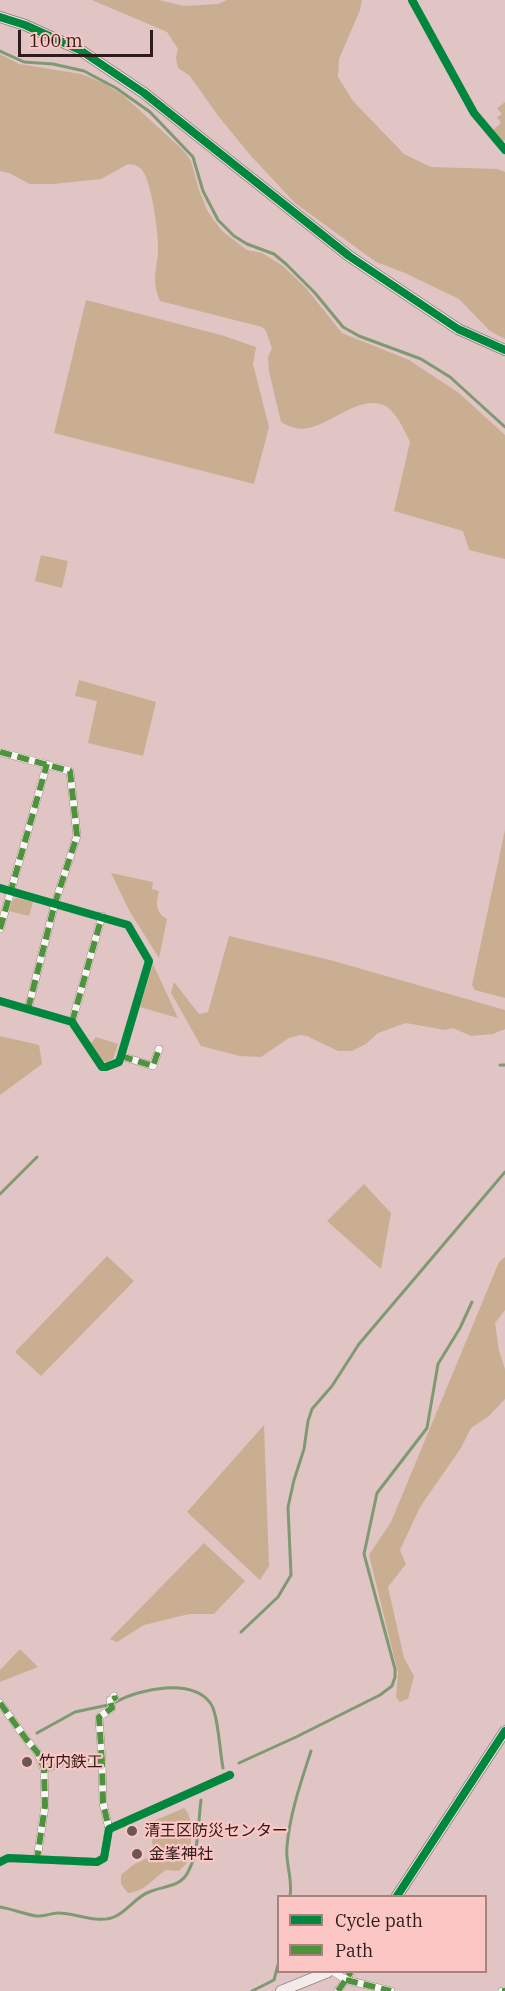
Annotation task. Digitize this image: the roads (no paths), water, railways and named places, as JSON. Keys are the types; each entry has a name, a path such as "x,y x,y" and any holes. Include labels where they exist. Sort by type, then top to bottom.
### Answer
{"street":[{"path":"412,0 474,113 504,148"},
{"path":"0,17 25,25 80,50 144,93 350,256 458,329 505,350"},
{"path":"0,752 70,771 77,836 55,903 28,1009"},
{"path":"0,929 47,764"},
{"path":"0,888 128,925 149,961 121,1056 118,1062 106,1068 102,1067 72,1022 0,1001"},
{"path":"72,1022 102,916"},
{"path":"121,1056 153,1066 159,1049"},
{"path":"0,1862 8,1858 98,1862 104,1858 109,1829 103,1803 99,1718 112,1708 110,1700 115,1698 114,1696"},
{"path":"0,1703 26,1740 38,1752 44,1769 45,1806 37,1859"},
{"path":"398,1895 505,1731"},
{"path":"44,1769 78,1757 102,1762"},
{"path":"109,1829 230,1775"},
{"path":"281,1991 323,1973"},
{"path":"337,1973 346,1980 391,1991"},
{"path":"339,1991 350,1973"}],"waterway":[{"path":"0,51 24,62 53,64 84,71 116,88 150,112 193,157 203,191 218,220 234,236 247,244 274,254 286,264 315,293 343,327 359,336 421,359 450,377 505,427"},
{"path":"500,1065 505,1065"},
{"path":"0,1194 37,1157"},
{"path":"241,1632 278,1597 291,1575 288,1507 312,1409 332,1386 359,1344 505,1172"},
{"path":"239,1763 380,1695 392,1686 395,1669 364,1554 377,1493 427,1428 438,1364 460,1328 472,1302"},
{"path":"116,1702 138,1693 165,1688 192,1690 203,1696 211,1704 215,1716 223,1768"},
{"path":"37,1733 75,1712 108,1705"},
{"path":"290,1895 288,1834 296,1798 311,1751"},
{"path":"0,1907 36,1916 58,1913 96,1919 116,1916 144,1894 181,1881 185,1877 192,1864 196,1846 201,1800"},
{"path":"252,1991 274,1980 277,1969"}],"place":[{"name":"竹内鉄工","path":"27,1762"},
{"name":"清王区防災センター","path":"132,1831"},
{"name":"金峯神社","path":"137,1854"}]}
